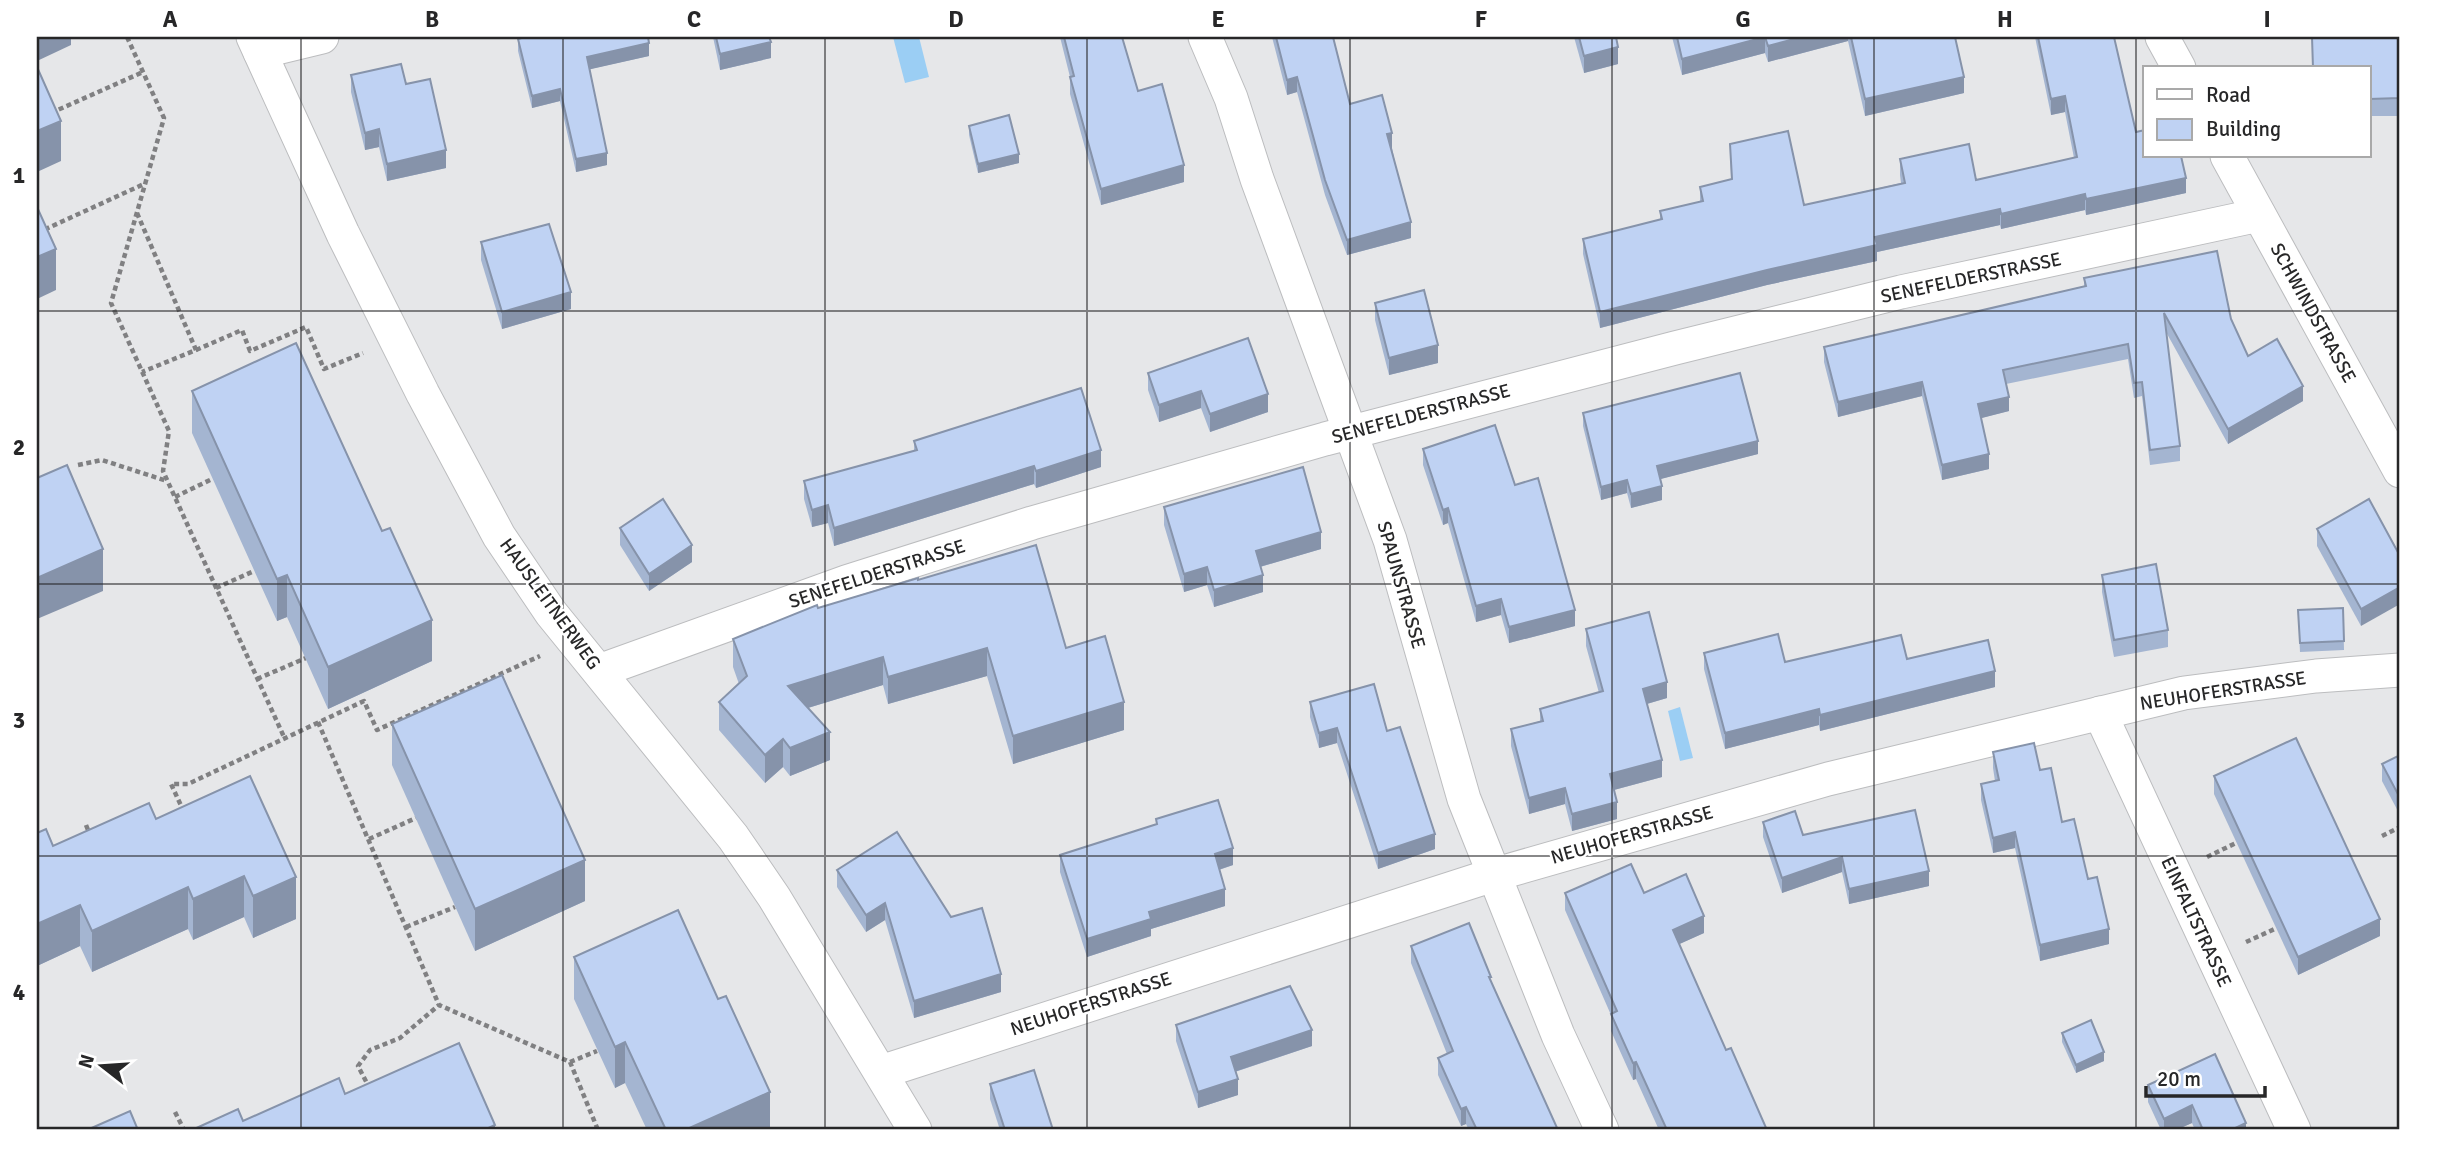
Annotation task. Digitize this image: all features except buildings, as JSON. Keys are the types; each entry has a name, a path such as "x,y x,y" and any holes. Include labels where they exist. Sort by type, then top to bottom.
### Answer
{"street":[{"path":"256,45 322,37"},
{"name":"SPAUNSTRASSE","path":"1205,37 1231,98 1257,179 1390,540 1464,799 1558,1035 1602,1130"},
{"path":"2162,37 2178,66"},
{"name":"HAUSLEITNERWEG","path":"256,45 343,234 423,394 499,536 551,613 733,837 774,898 915,1130"},
{"name":"SCHWINDSTRASSE","path":"2228,158 2398,462"},
{"name":"SENEFELDERSTRASSE","path":"598,671 846,582 1032,523 1351,432 1902,292 2259,215"},
{"name":"NEUHOFERSTRASSE","path":"881,1072 1493,875 1814,783 2192,692 2316,676 2400,670"},
{"name":"EINFALTSTRASSE","path":"2100,713 2294,1130"}],"path":[{"path":"127,37 164,118 111,303 169,431 163,471 284,737"},
{"path":"41,118 143,72"},
{"path":"37,233 145,183"},
{"path":"137,212 196,350"},
{"path":"142,372 242,330 250,351 306,327 324,369 374,348"},
{"path":"78,465 102,460 167,481"},
{"path":"175,497 212,480"},
{"path":"216,588 254,571"},
{"path":"187,818 171,784 188,784 364,701 377,730 544,654"},
{"path":"257,679 306,658"},
{"path":"318,722 439,1006 570,1062 598,1130"},
{"path":"368,839 416,818"},
{"path":"86,825 93,845"},
{"path":"2382,835 2400,827"},
{"path":"2200,860 2248,838"},
{"path":"406,927 456,907"},
{"path":"2240,945 2289,922"},
{"path":"375,1097 358,1066 370,1050 400,1038 439,1006"},
{"path":"570,1062 597,1051"},
{"path":"175,1112 184,1130"}],"water":[{"path":"893,37 919,37 929,77 905,83"},
{"path":"1680,707 1693,758 1680,761 1668,711"}]}
